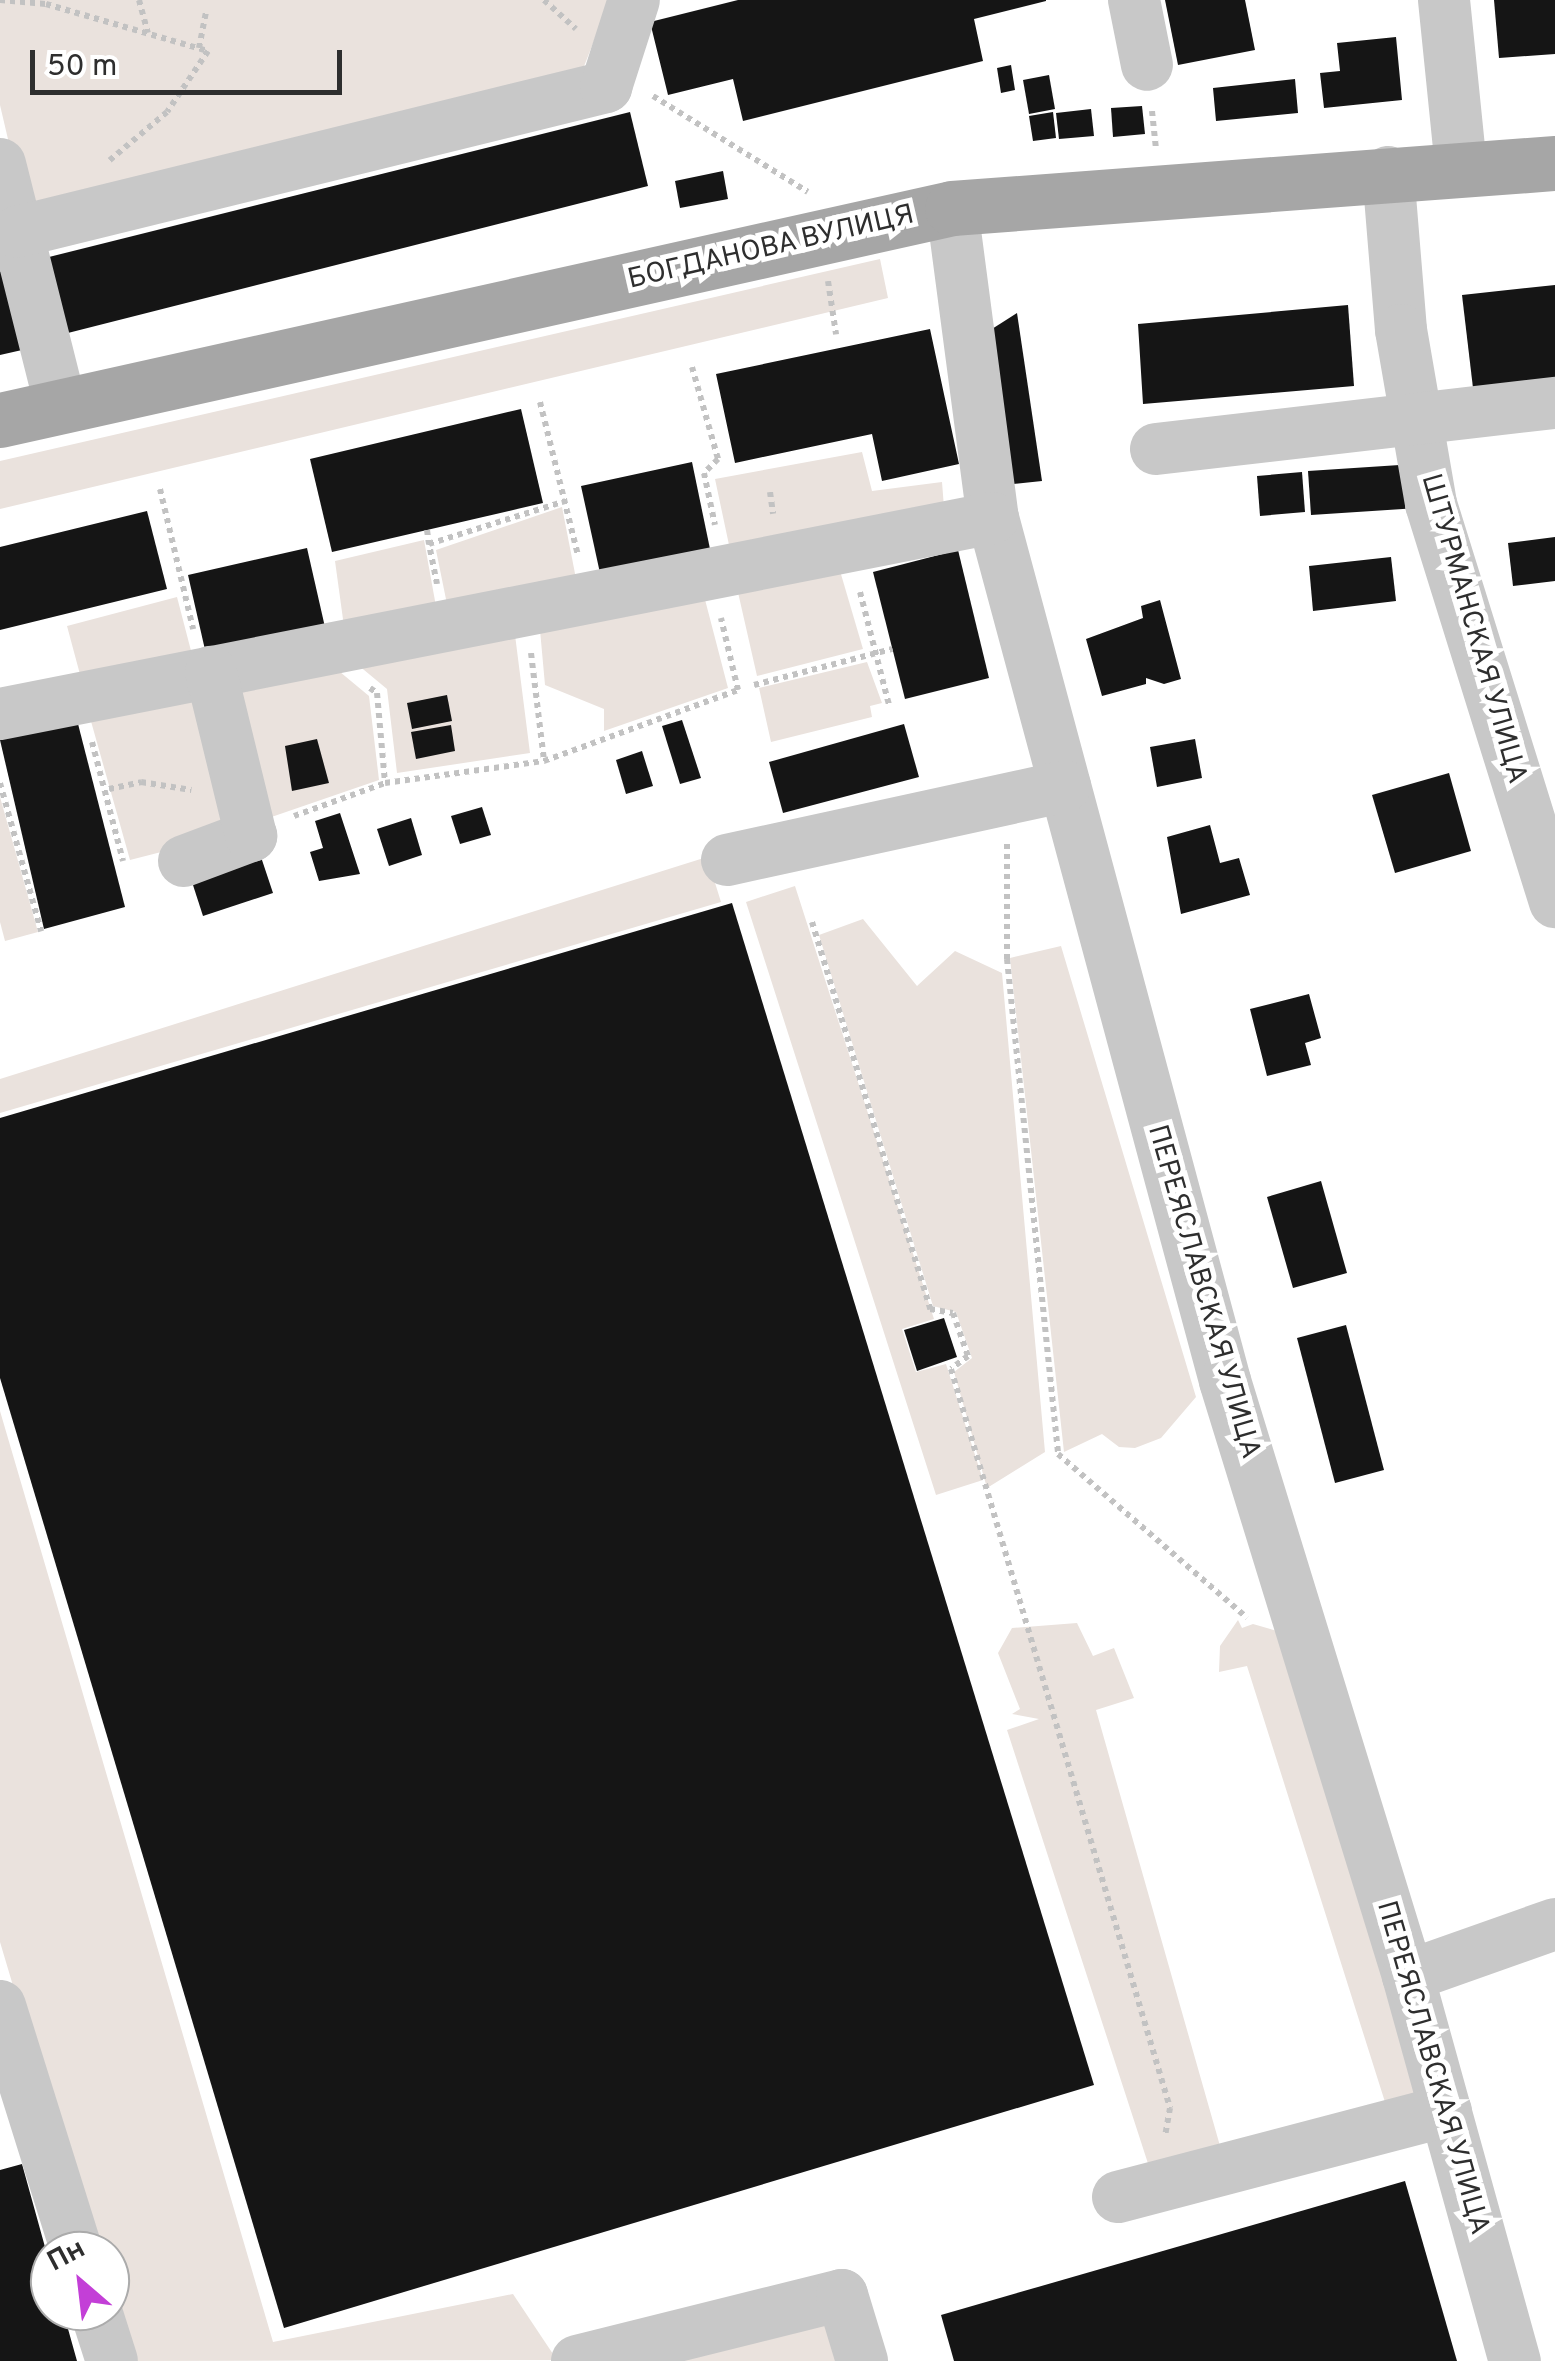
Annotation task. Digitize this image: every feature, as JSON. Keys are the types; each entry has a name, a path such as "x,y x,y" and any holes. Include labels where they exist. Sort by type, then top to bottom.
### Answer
{"main road":[{"name":"БОГДАНОВА ВУЛИЦЯ","path":"0,420 952,208 1388,172 1555,163"}],"street":[{"path":"17,232 606,87 634,0"},
{"path":"1134,0 1146,65"},
{"path":"1444,0 1461,168"},
{"path":"0,164 61,406"},
{"name":"ШТУРМАНСКАЯ УЛИЦА","path":"1388,172 1401,330 1431,504 1555,902"},
{"name":"ПЕРЕЯСЛАВСКАЯ УЛИЦА","path":"952,208 993,518 1225,1381 1408,1976 1515,2361"},
{"path":"1156,449 1416,416 1555,404"},
{"path":"0,714 993,518"},
{"path":"184,861 251,836 208,673"},
{"path":"727,860 1065,786"},
{"path":"1408,1976 1555,1924"},
{"path":"0,2006 71,2231"},
{"path":"1118,2198 1446,2111"},
{"path":"1489,2266 1555,2354"},
{"path":"577,2361 842,2295 862,2361"},
{"path":"102,2331 112,2361"}],"path":[{"path":"0,0 46,4 208,50 168,112 103,166"},
{"path":"139,0 148,33"},
{"path":"199,48 206,12"},
{"path":"615,59 654,97 815,196"},
{"path":"826,275 836,334"},
{"path":"109,789 141,782 213,793 245,809 544,761 738,690 704,472 718,459 692,367"},
{"path":"540,402 589,598"},
{"path":"160,489 208,673"},
{"path":"429,546 565,501"},
{"path":"427,530 444,626"},
{"path":"857,581 890,705"},
{"path":"527,610 544,761"},
{"path":"754,685 892,649"},
{"path":"322,650 377,694 385,784"},
{"path":"81,698 123,861"},
{"path":"0,783 41,931"},
{"path":"1007,834 1007,959 1058,1454 1201,1582 1264,1624"},
{"path":"812,922 930,1309 953,1314 968,1356 951,1370 1170,2108 1164,2140 1174,2182"}],"shaded area":[{"path":"0,0 610,0 581,74 25,212 0,105"},
{"path":"880,259 888,298 0,509 0,461"},
{"path":"862,452 872,491 942,482 945,520 732,559 715,479"},
{"path":"562,507 579,594 450,619 436,550"},
{"path":"424,540 439,623 346,641 335,561"},
{"path":"838,564 863,649 757,676 737,588"},
{"path":"702,588 728,688 604,731 604,709 545,685 539,619"},
{"path":"177,597 196,670 85,693 67,626"},
{"path":"514,627 530,753 397,773 387,689 346,655"},
{"path":"322,657 369,696 379,780 254,823 217,678"},
{"path":"867,662 882,703 870,706 872,717 771,742 759,688"},
{"path":"208,676 247,830 130,860 85,700"},
{"path":"0,797 38,932 5,941 0,922"},
{"path":"707,857 721,902 0,1113 0,1079"},
{"path":"795,886 934,1319 902,1329 916,1372 946,1364 983,1480 936,1495 746,902"},
{"path":"863,919 917,986 955,951 1002,973 1045,1452 987,1488 954,1372 972,1358 956,1312 933,1306 819,935"},
{"path":"1061,946 1196,1397 1161,1438 1135,1448 1119,1447 1102,1434 1064,1452 1010,958"},
{"path":"0,1411 273,2342 513,2294 557,2360 125,2361 116,2331 130,2331 130,2231 86,2231 0,1942"},
{"path":"1238,1620 1242,1628 1253,1624 1277,1631 1423,2112 1391,2121 1247,1666 1219,1672 1220,1646"},
{"path":"1077,1623 1093,1656 1114,1648 1134,1698 1096,1710 1226,2167 1155,2185 1007,1730 1039,1719 1012,1714 1020,1709 998,1653 1012,1628"},
{"path":"828,2315 844,2361 648,2361"}],"building":[{"path":"738,0 1046,1 974,19 983,61 743,121 733,79 668,95 650,22"},
{"path":"1165,0 1245,0 1255,50 1178,65"},
{"path":"1494,0 1555,0 1555,54 1499,58"},
{"path":"1396,37 1402,100 1324,108 1320,73 1340,71 1337,43"},
{"path":"1011,65 1015,90 1001,93 997,68"},
{"path":"1049,75 1055,109 1029,114 1023,80"},
{"path":"1295,79 1298,113 1216,121 1213,88"},
{"path":"1142,106 1145,134 1113,137 1111,108"},
{"path":"1091,109 1094,136 1059,139 1056,113"},
{"path":"630,112 648,186 60,335 41,259"},
{"path":"1053,112 1056,138 1033,141 1029,116"},
{"path":"723,171 728,199 680,208 675,181"},
{"path":"0,272 22,350 0,355"},
{"path":"1555,285 1555,378 1473,388 1462,295"},
{"path":"1348,305 1354,386 1143,404 1138,324"},
{"path":"1017,313 1042,481 1004,485 981,336"},
{"path":"930,329 959,464 882,481 872,434 735,463 716,374"},
{"path":"521,409 543,503 332,552 310,459"},
{"path":"692,462 710,549 600,573 581,486"},
{"path":"1415,464 1418,508 1311,515 1308,471"},
{"path":"1302,472 1305,512 1260,516 1257,476"},
{"path":"147,511 167,589 0,630 0,547"},
{"path":"1555,537 1555,581 1513,586 1508,543"},
{"path":"307,548 327,636 208,663 188,575"},
{"path":"958,550 989,678 905,699 873,572"},
{"path":"1391,557 1396,601 1313,611 1309,566"},
{"path":"1160,600 1181,679 1164,684 1146,678 1146,684 1102,696 1086,639 1143,618 1141,606"},
{"path":"447,695 452,721 412,729 407,703"},
{"path":"77,720 125,907 44,929 0,740"},
{"path":"682,720 701,778 680,784 662,726"},
{"path":"904,724 919,777 783,813 769,762"},
{"path":"451,725 455,751 416,759 411,732"},
{"path":"317,739 329,783 292,791 285,746"},
{"path":"1195,739 1202,778 1157,787 1150,747"},
{"path":"642,751 653,786 626,794 616,760"},
{"path":"1449,773 1471,851 1395,873 1372,795"},
{"path":"482,807 491,835 460,844 451,816"},
{"path":"340,813 360,874 319,881 310,852 323,848 315,821"},
{"path":"411,818 422,855 389,866 377,829"},
{"path":"1210,825 1220,863 1239,858 1250,895 1181,914 1167,837"},
{"path":"258,848 273,893 203,916 192,882"},
{"path":"732,903 1094,2085 284,2328 0,1378 0,1118"},
{"path":"1309,994 1321,1038 1305,1043 1311,1065 1267,1076 1250,1009"},
{"path":"1321,1181 1347,1273 1293,1288 1267,1197"},
{"path":"944,1318 957,1357 917,1371 904,1330"},
{"path":"1346,1325 1384,1470 1335,1483 1297,1338"},
{"path":"22,2164 41,2231 30,2231 30,2331 69,2331 77,2361 0,2361 0,2170"},
{"path":"1405,2181 1457,2361 954,2361 941,2315"}]}
